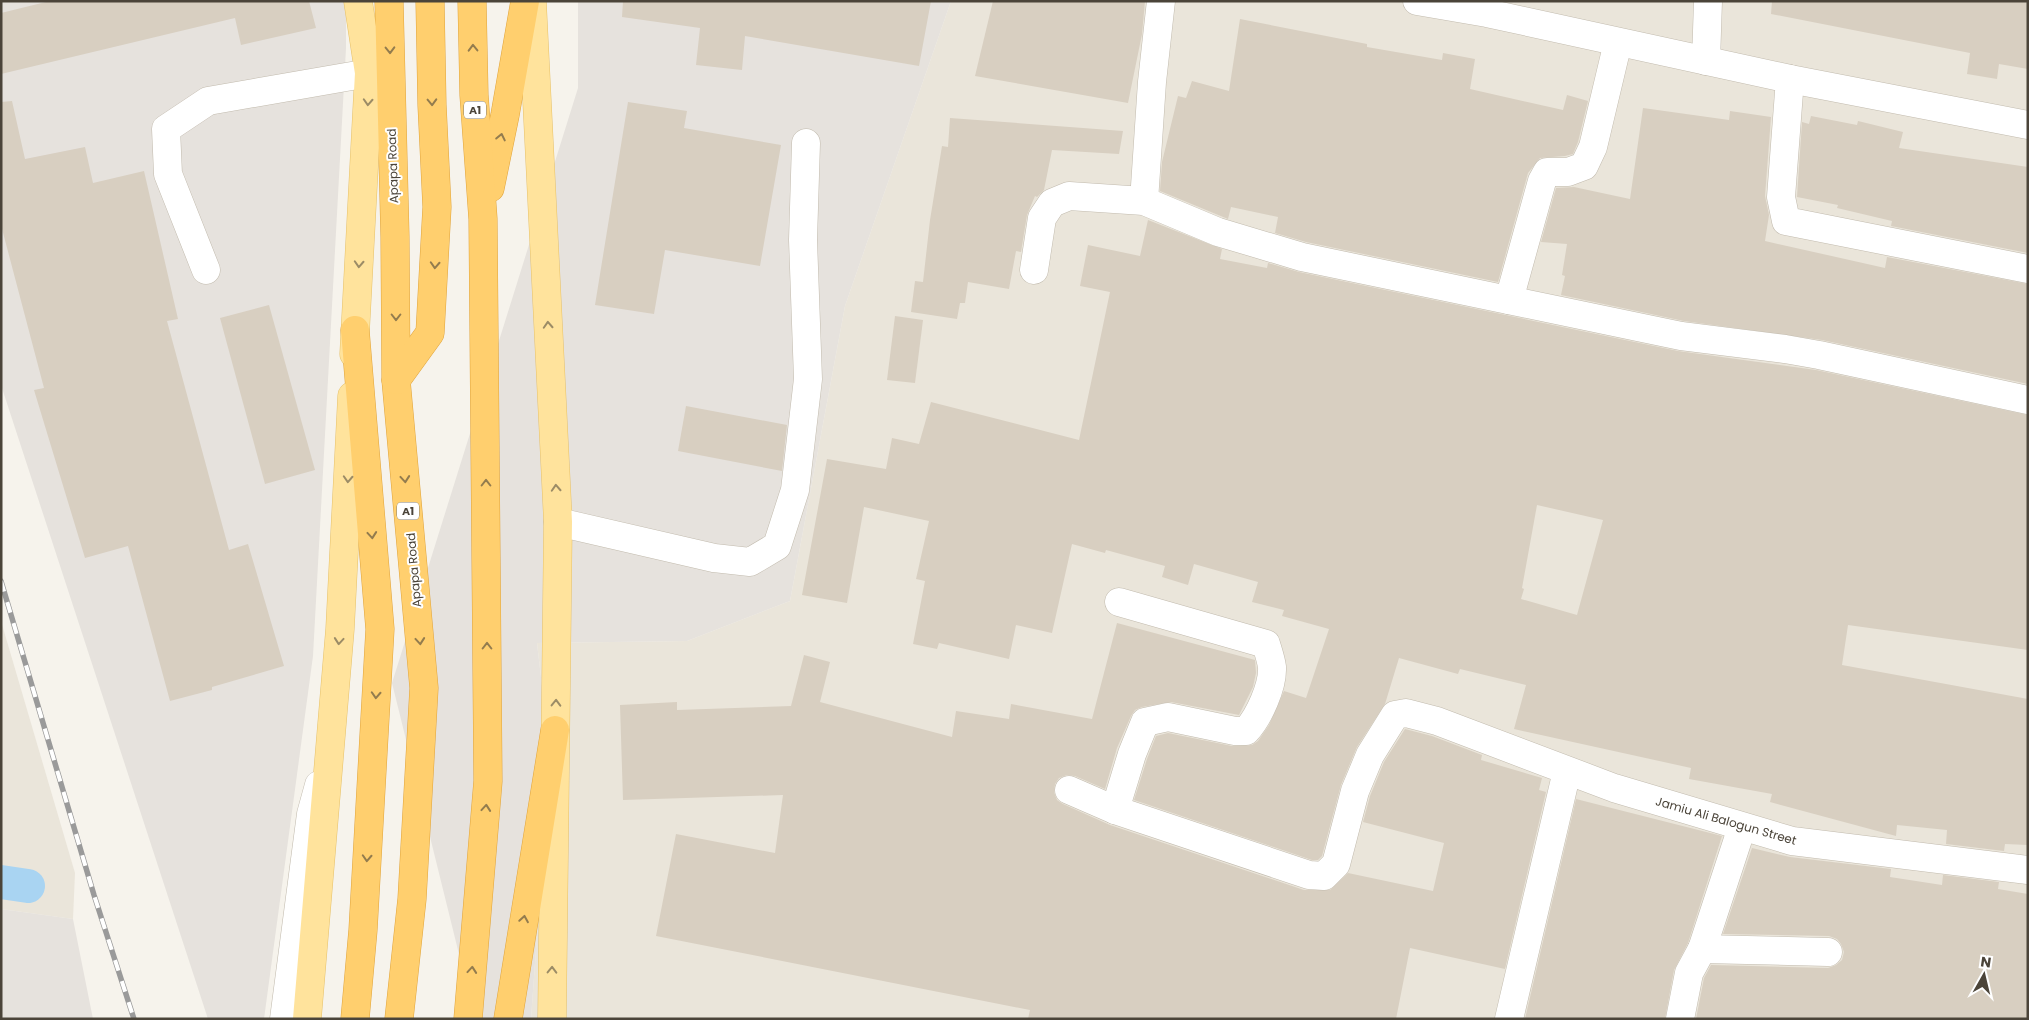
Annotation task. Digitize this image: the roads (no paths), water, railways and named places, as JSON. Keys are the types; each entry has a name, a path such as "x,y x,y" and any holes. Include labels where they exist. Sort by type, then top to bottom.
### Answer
{"highway":[{"name":"Apapa Road","path":"389,1 395,237 396,380 424,688 412,899 399,1019"},
{"path":"396,380 430,333 438,207 432,105 430,1"},
{"name":"A1","path":"468,1019 488,781 483,219 474,95 472,1"},
{"path":"483,219 507,105 525,1"},
{"path":"355,1019 363,930 380,629 356,330"},
{"path":"508,1019 555,730"}],"main road":[{"path":"307,1019 340,629 369,72 358,1"},
{"path":"532,1 558,522 551,1014"}],"street":[{"path":"1144,201 1152,82 1161,1"},
{"path":"1417,1 1489,7 1618,42 1790,79 2028,125"},
{"path":"1706,61 1708,1"},
{"path":"1509,300 1542,181 1547,172 1568,172 1584,166 1592,147 1618,42"},
{"path":"206,270 168,174 166,129 208,101 369,72"},
{"path":"1790,79 1781,197 1786,220 2028,268"},
{"path":"558,522 714,558 750,562 777,546 795,490 808,380 802,240 806,143"},
{"path":"1034,270 1042,218 1052,203 1069,196 1144,201 1218,232 1302,257 1681,336 1785,348 2028,400"},
{"path":"1070,790 1115,810 1132,754 1145,722 1168,717 1235,731 1246,731 1255,722 1270,684 1272,666 1266,644 1119,602"},
{"name":"Jamiu Ali Balogun Street","path":"1115,810 1309,875 1324,876 1336,864 1355,791 1370,754 1395,715 1406,713 1437,721 1614,788 1792,842 2028,870"},
{"path":"284,1019 311,814 330,743"},
{"path":"1509,1019 1567,771"},
{"path":"1680,1019 1689,973 1702,948 1742,827"},
{"path":"1702,948 1828,952"}],"waterway":[{"path":"1,882 28,886"}],"railway":[{"path":"1,581 94,895 134,1019"}]}
